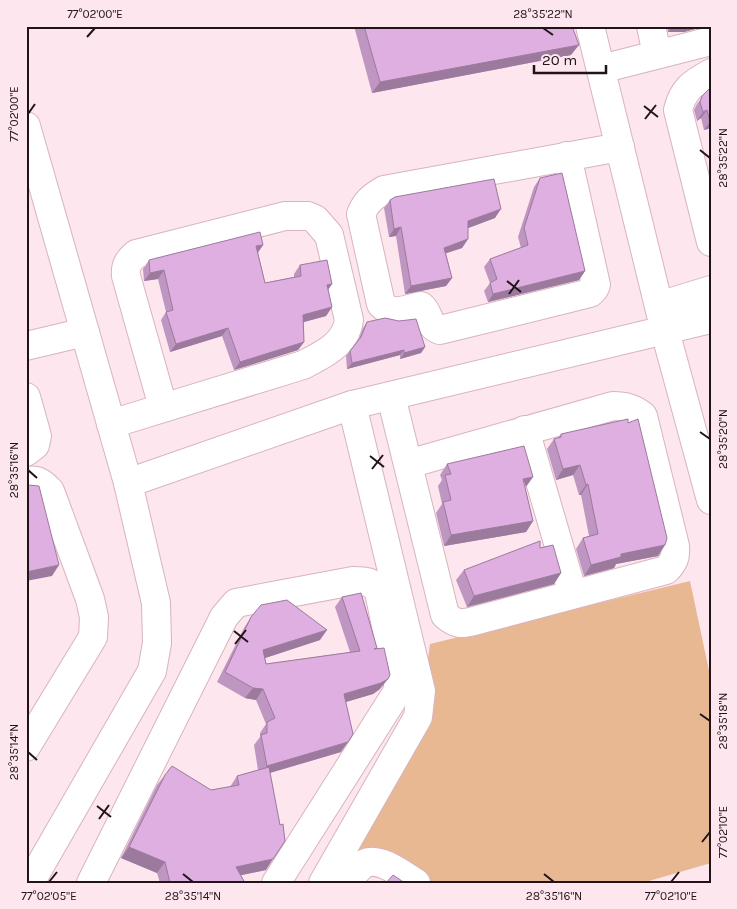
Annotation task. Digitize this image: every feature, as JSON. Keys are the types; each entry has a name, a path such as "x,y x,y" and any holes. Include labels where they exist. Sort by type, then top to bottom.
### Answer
{"street":[{"path":"590,26 662,319 711,500"},
{"path":"651,26 658,54"},
{"path":"600,69 711,41"},
{"path":"711,73 695,81 686,90 680,99 678,110 706,206 711,242"},
{"path":"26,126 35,187 85,332 128,483 156,603 157,643 152,672 28,883"},
{"path":"567,156 596,285 590,293 440,330 430,323 425,309 421,306 394,312 387,310 381,304 361,214 366,204 374,196 384,190 567,156 620,147"},
{"path":"111,424 303,365 336,345 348,327 349,320 329,234 315,219 308,216 285,216 136,254 128,260 126,276 163,407"},
{"path":"128,483 352,405 391,396 662,319 711,290"},
{"path":"662,319 711,320"},
{"path":"26,346 85,332"},
{"path":"391,396 408,464 446,615 451,620 460,624 666,570 673,563 676,555 642,416 636,410 624,406 613,406 408,464"},
{"path":"26,397 37,436 35,446 26,452"},
{"path":"323,883 418,717 421,691 352,405"},
{"path":"525,430 573,594"},
{"path":"26,481 40,481 50,491 90,599 94,617 92,637 26,747"},
{"path":"91,883 224,617 236,603 353,581 369,582 375,585 379,592 399,688 276,883"},
{"path":"349,883 358,868 376,861 383,863 416,883"}],"shaded area":[{"path":"690,581 711,680 711,863 642,883 398,883 345,852 420,718 430,644"}],"building":[{"path":"364,26 572,26 579,45 380,82"},
{"path":"711,87 710,122 707,110 703,112 700,102 702,96"},
{"path":"562,173 585,271 493,294 490,283 497,279 490,259 528,245 524,228 540,178"},
{"path":"494,179 501,209 468,221 468,239 444,248 452,278 411,286 401,227 394,229 390,200 395,197"},
{"path":"260,232 263,245 256,246 265,283 301,276 300,265 327,260 332,284 327,285 332,307 303,315 304,342 240,362 228,328 176,344 166,312 173,310 164,270 150,273 149,260"},
{"path":"385,318 399,321 416,319 425,347 404,353 404,350 352,363 350,351 361,337 367,322"},
{"path":"628,419 628,423 638,419 667,538 665,545 621,554 621,557 591,565 583,538 598,534 588,484 586,485 580,465 563,469 554,439 561,437 561,434"},
{"path":"524,446 533,477 523,479 533,521 451,535 443,502 451,500 445,475 451,474 447,464"},
{"path":"26,484 39,486 59,565 26,572"},
{"path":"540,541 540,548 553,545 561,573 474,596 464,570"},
{"path":"361,593 377,648 374,649 384,648 390,675 388,679 381,683 344,694 353,734 348,742 267,766 261,735 267,733 267,722 275,718 263,689 253,688 225,672 251,617 261,605 287,600 327,630 263,650 266,664 360,651 342,597"},
{"path":"172,766 211,790 239,785 237,776 269,767 280,825 283,824 285,841 273,859 236,867 245,883 170,883 165,862 129,847 165,775"},
{"path":"393,875 405,883 386,883"}]}
